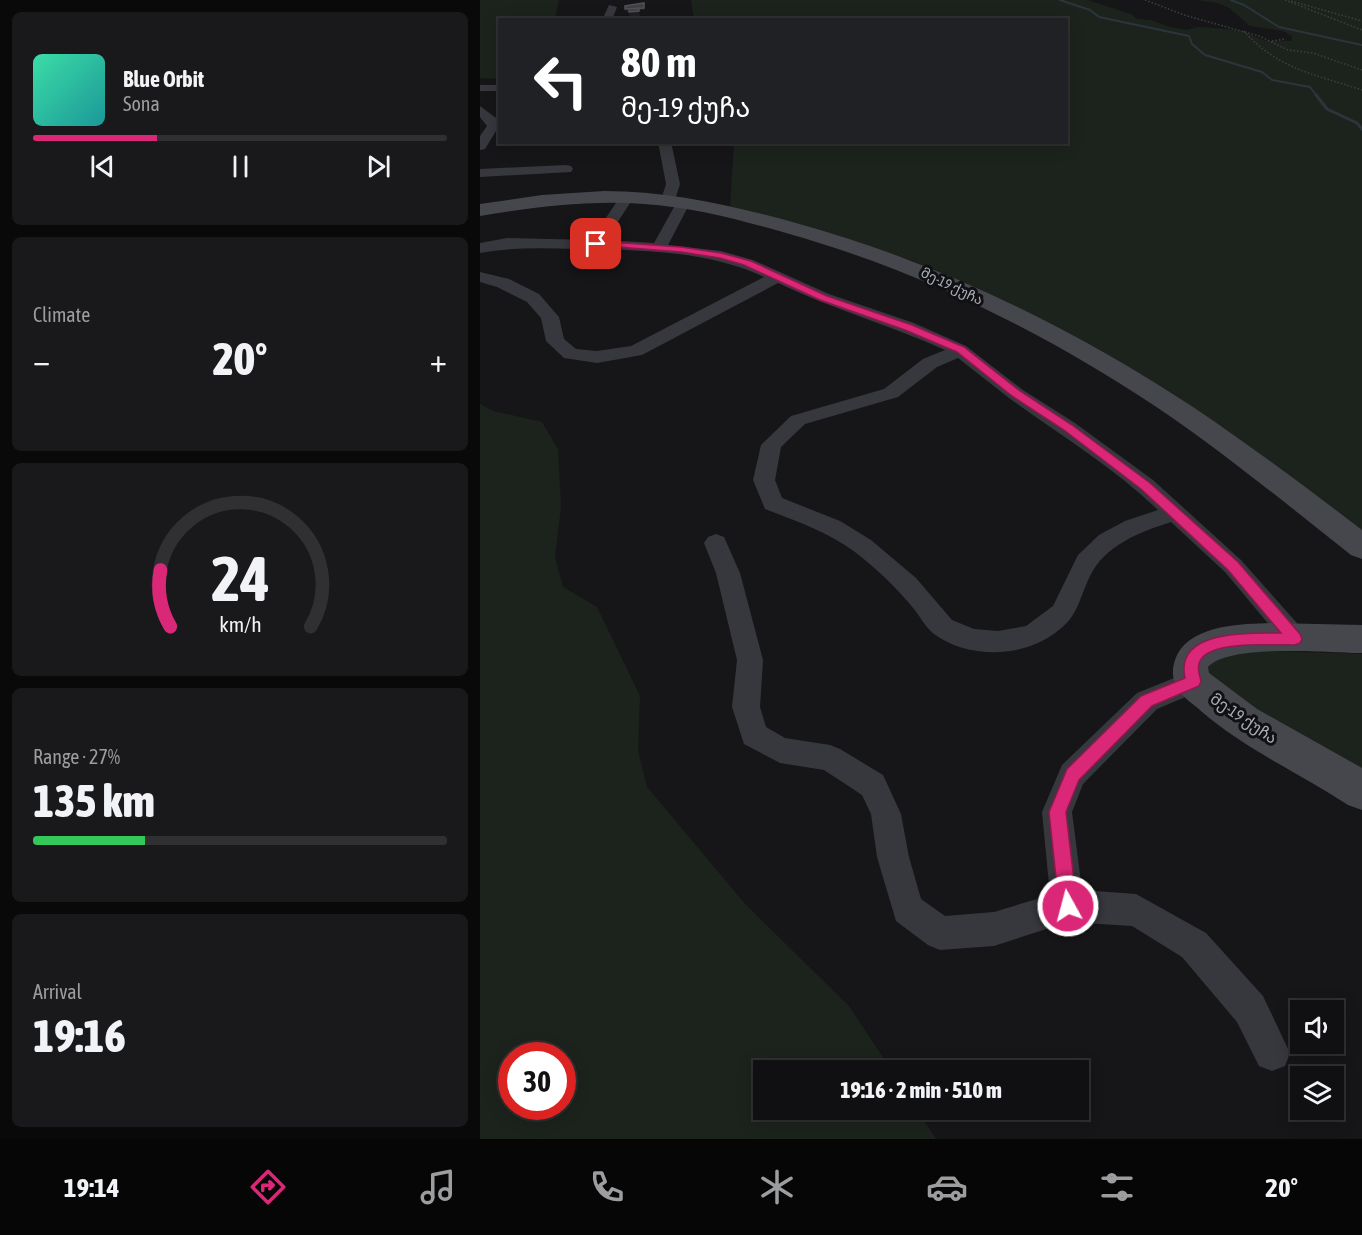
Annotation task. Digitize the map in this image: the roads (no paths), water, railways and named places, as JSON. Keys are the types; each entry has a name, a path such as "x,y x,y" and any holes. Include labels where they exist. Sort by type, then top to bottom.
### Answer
{"street":[{"path":"608,18 612,7"},
{"path":"480,88 498,88"},
{"path":"480,110 494,126 480,146"},
{"path":"659,247 675,202 664,144"},
{"path":"480,173 566,169"},
{"path":"596,244 627,197"},
{"name":"მე-19 ქუჩა","path":"480,210 550,201 627,197 675,202 800,230 913,267 1082,352 1157,396 1215,436 1362,547"},
{"path":"480,248 507,243 596,244 659,247 721,256 747,263 775,278 960,350 1016,394 1068,428 1145,486 1233,566 1295,639"},
{"path":"480,277 503,283 533,298 550,317 555,341 571,354 597,357 636,351 775,278"},
{"path":"960,350 930,363 891,393 798,420 771,445 764,480 773,503 812,518 862,545 913,591 943,627 966,637 990,641 1030,636 1045,628 1061,615 1072,599 1079,573 1090,557 1108,539 1140,523 1175,513"},
{"path":"716,543 728,573 750,660 746,707 754,735 780,750 830,758 873,784 886,814 893,857 908,909 940,933 994,928 1068,906 1136,910 1194,945 1250,1009 1272,1053"},
{"name":"მე-19 ქუჩა","path":"1353,785 1219,704 1194,681 1190,668 1194,656 1204,648 1220,642 1251,639 1362,639"},
{"path":"1068,906 1057,812 1072,775 1147,701 1194,681"}],"waterway":[{"path":"1060,0 1090,10 1099,17 1189,36 1192,44 1205,55 1262,72 1272,80 1310,87 1317,96"},
{"path":"1231,0 1244,5 1279,27 1362,45"},
{"path":"1316,95 1327,109 1357,123 1362,129"}]}
